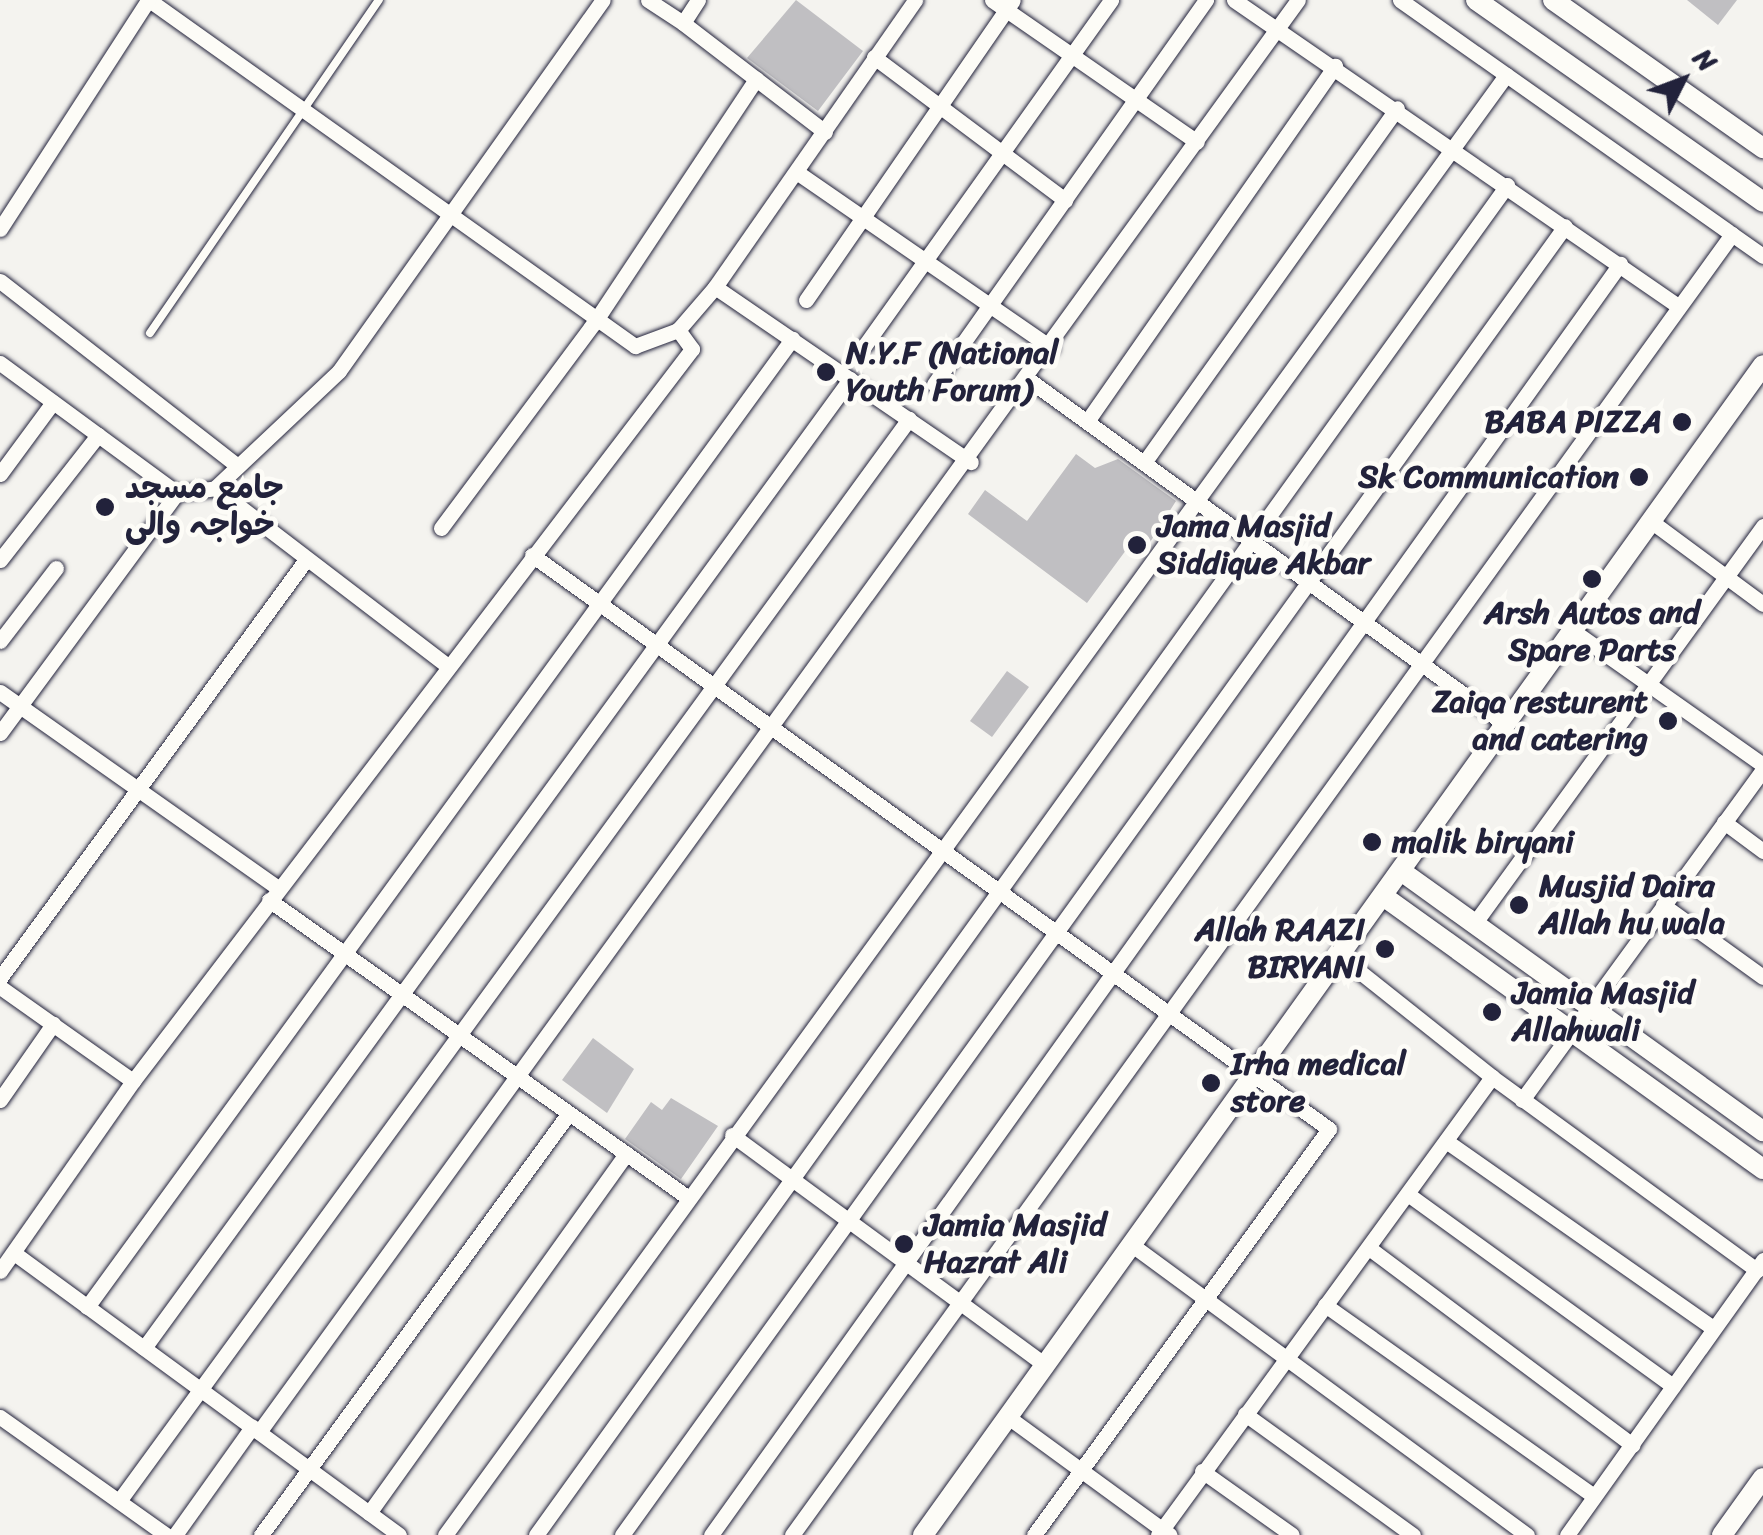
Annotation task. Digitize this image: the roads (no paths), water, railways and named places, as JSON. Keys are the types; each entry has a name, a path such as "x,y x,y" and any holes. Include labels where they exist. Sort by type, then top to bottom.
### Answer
{"street":[{"path":"0,229 148,0 594,323 635,346 678,330 715,287 915,0"},
{"path":"0,363 178,492 215,488 339,371 454,220 603,0"},
{"path":"648,0 825,132"},
{"path":"683,23 698,0"},
{"path":"865,345 928,263 1111,0"},
{"path":"934,384 1206,0"},
{"path":"1234,0 1454,147 1678,306"},
{"path":"175,1535 519,1078 970,462 1298,0"},
{"path":"1400,0 1763,256"},
{"path":"1476,0 1763,202"},
{"path":"1553,0 1763,148"},
{"path":"806,300 939,108 1004,3 1198,142"},
{"path":"874,58 1066,200"},
{"path":"1088,420 1335,66"},
{"path":"444,1535 937,849 1506,75"},
{"path":"441,528 594,323 756,79"},
{"path":"1146,460 1396,108"},
{"path":"798,172 1052,348"},
{"path":"536,1535 798,1182 998,893 1507,185"},
{"path":"622,1535 1565,226"},
{"path":"792,1535 1418,660 1732,234"},
{"path":"710,1535 908,1265 1620,264"},
{"path":"0,281 238,466"},
{"path":"715,287 970,462"},
{"path":"0,1271 133,1081 273,894 692,349 678,330"},
{"path":"87,1306 348,957 599,603 792,340"},
{"path":"923,1535 1763,366"},
{"path":"144,1348 850,379"},
{"path":"1029,380 1199,497 1506,725"},
{"path":"0,474 54,402"},
{"path":"118,1502 196,1386 462,1038 712,685 908,419"},
{"path":"0,560 98,435"},
{"path":"215,488 305,561 448,666"},
{"path":"0,733 178,492"},
{"path":"1652,522 1763,604"},
{"path":"1474,924 1763,526"},
{"path":"532,555 1329,1129 1084,1473 1034,1535"},
{"path":"0,978 305,561"},
{"path":"0,640 56,568"},
{"path":"1522,1100 1763,767 1573,632"},
{"path":"0,692 273,894 348,957 687,1197"},
{"path":"1724,822 1763,850"},
{"path":"1401,871 1763,1131"},
{"path":"1382,896 1763,1169"},
{"path":"1663,904 1763,977"},
{"path":"1340,956 1522,1100 1760,1265 1567,1535"},
{"path":"0,986 133,1081"},
{"path":"0,1100 53,1024"},
{"path":"1008,1417 1163,1533 1202,1471 1492,1077"},
{"path":"261,1535 569,1114"},
{"path":"732,1134 1045,1366"},
{"path":"1446,1141 1713,1328"},
{"path":"368,1513 626,1154"},
{"path":"1409,1194 1672,1386"},
{"path":"1132,1245 1526,1535"},
{"path":"1369,1248 1632,1444"},
{"path":"14,1253 399,1535"},
{"path":"1325,1305 1594,1496"},
{"path":"1245,1414 1413,1535"},
{"path":"0,1416 166,1535"},
{"path":"1202,1471 1292,1535"},
{"path":"1722,1535 1763,1478"}],"lane":[{"path":"150,333 379,0"}],"place":[{"name":"N.Y.F (National Youth Forum)","path":"826,372"},
{"name":"BABA PIZZA","path":"1682,422"},
{"name":"Sk Communication","path":"1639,477"},
{"name":"جامع مسجد خواجہ والی","path":"105,507"},
{"name":"Jama Masjid Siddique Akbar","path":"1137,545"},
{"name":"Arsh Autos and Spare Parts","path":"1592,579"},
{"name":"Zaiqa resturent and catering","path":"1668,721"},
{"name":"malik biryani","path":"1372,842"},
{"name":"Musjid Daira Allah hu wala","path":"1519,905"},
{"name":"Allah RAAZI BIRYANI","path":"1385,949"},
{"name":"Jamia Masjid Allahwali","path":"1492,1012"},
{"name":"Irha medical store","path":"1211,1083"},
{"name":"Jamia Masjid Hazrat Ali","path":"904,1244"}]}
